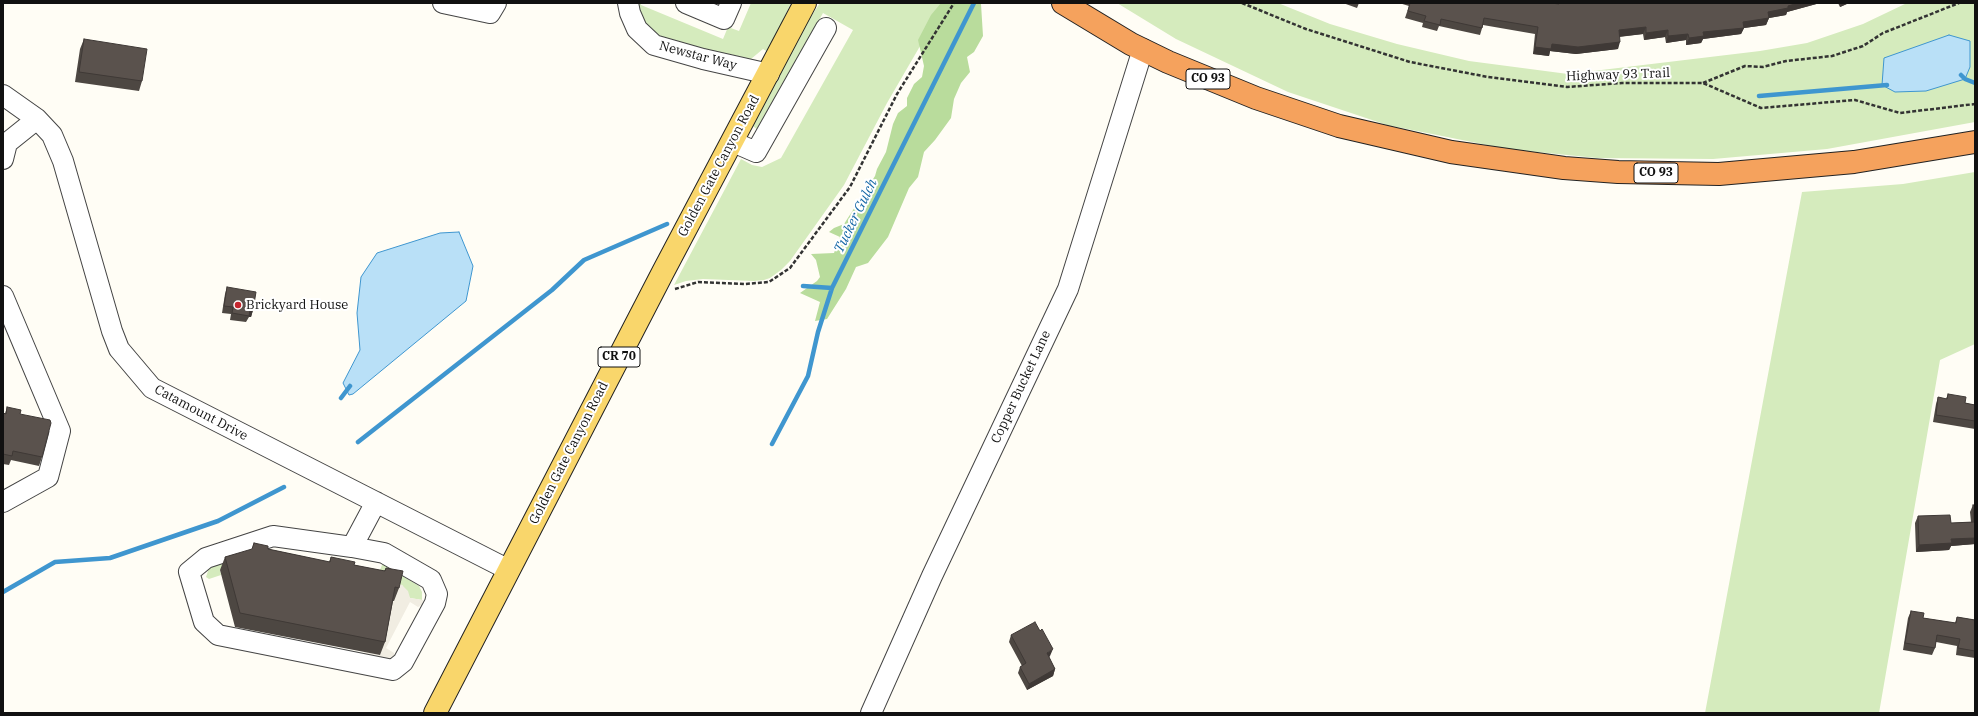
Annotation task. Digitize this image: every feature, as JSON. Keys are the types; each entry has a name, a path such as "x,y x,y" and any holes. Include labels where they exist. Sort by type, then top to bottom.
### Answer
{"highway":[{"name":"CO 93","path":"1063,3 1085,18 1142,49 1195,74 1256,98 1339,126 1450,152 1564,168 1618,172 1718,174 1854,162 1975,142"}],"main road":[{"name":"Golden Gate Canyon Road","path":"435,713 663,272 769,74 805,3"}],"street":[{"path":"443,3 490,13 496,3"},
{"name":"Newstar Way","path":"628,3 630,13 637,29 654,45 703,59 769,74"},
{"path":"686,3 724,19 731,3"},
{"path":"733,142 756,152 826,28"},
{"name":"Copper Bucket Lane","path":"871,713 932,576 1068,289 1142,49"},
{"name":"Catamount Drive","path":"3,95 37,119 52,135 63,161 112,331 119,349 152,388 509,570"},
{"path":"3,159 7,143 37,119"},
{"path":"3,296 60,431 48,477 3,502"},
{"path":"352,547 376,502"},
{"path":"273,536 352,547 384,553 430,580 437,594 435,603 403,662 393,670 218,635 204,622 189,572 206,558 273,536"}],"path":[{"path":"672,290 698,282 745,284 768,282 790,268 850,187 897,94 954,3"},
{"name":"Highway 93 Trail","path":"1242,3 1306,29 1410,62 1488,77 1567,88 1622,83 1703,83 1761,108 1855,100 1900,113 1975,104"},
{"path":"1703,83 1745,66 1763,67 1786,61 1832,56 1863,46 1883,33 1959,3"}],"green space":[{"path":"634,3 641,3 641,5 723,39 728,27 739,31 751,3 791,3 768,52 763,49 751,59 657,38 646,29"},
{"path":"820,3 945,3 887,103 844,185 790,261 781,270 770,278 764,280 703,279 686,281 674,285 741,159 752,165 762,167 781,158 853,30 823,13 758,130 750,124 795,40"},
{"path":"941,3 981,4 983,36 974,52 967,57 970,72 961,83 954,99 951,118 924,152 918,177 909,188 888,237 868,263 856,267 846,289 827,319 815,321 820,302 800,293 817,281 820,277 816,260 811,254 834,253 840,237 829,232 844,224 875,176 886,152 893,124 898,113 907,106 907,98 914,84 922,77 924,66 918,40 931,15"},
{"path":"1117,3 1278,3 1330,24 1397,44 1469,61 1568,74 1760,51 1807,43 1863,24 1907,3 1975,3 1975,122 1827,149 1713,159 1597,158 1507,149 1387,125 1288,92 1176,39"},
{"path":"1975,172 1975,344 1940,360 1879,713 1705,713 1802,192 1903,184"},
{"path":"250,552 220,570 221,575 209,579 206,577 209,568"},
{"path":"382,565 385,565 419,586 422,592 422,600 410,598 402,585 381,581 377,577"}],"shaded area":[{"path":"398,584 402,585 408,591 410,598 423,600 422,605 418,607 410,602 386,648 394,653 395,656 389,661 363,658 364,652 380,655 391,600"}],"water":[{"path":"1949,35 1970,41 1970,67 1965,79 1926,91 1895,92 1882,85 1884,58"},
{"path":"459,232 473,266 466,301 353,394 349,395 343,383 360,350 357,313 361,277 377,253 440,233"}],"building":[{"path":"1410,3 1798,3 1788,6 1788,8 1768,12 1769,18 1743,22 1744,28 1703,32 1704,36 1689,38 1688,34 1668,36 1668,30 1646,33 1646,27 1619,30 1620,42 1578,47 1552,44 1551,49 1535,47 1538,27 1484,18 1482,28 1441,19 1440,25 1424,21 1426,16 1408,11"},
{"path":"84,39 147,49 142,81 79,72"},
{"name":"Brickyard House","path":"227,287 256,292 253,310 250,310 249,316 232,313 233,307 224,306"},
{"path":"1948,394 1966,397 1965,403 1975,405 1975,421 1936,415 1938,397 1947,399"},
{"path":"7,407 21,410 20,414 50,420 51,423 42,457 13,451 12,456 3,454 3,413 6,414"},
{"path":"1973,505 1975,505 1975,538 1951,539 1952,543 1919,545 1918,516 1950,515 1951,523 1974,522"},
{"path":"254,543 268,546 268,549 330,562 331,557 355,562 354,565 385,571 386,568 403,571 399,588 395,587 385,642 240,613 225,557 252,549"},
{"path":"1911,611 1924,613 1923,618 1956,623 1957,617 1975,620 1975,651 1958,648 1960,639 1937,635 1935,648 1905,643"},
{"path":"1035,622 1040,631 1042,629 1053,649 1047,653 1055,669 1029,684 1020,667 1026,663 1011,635"}],"waterway":[{"name":"Tucker Gulch","path":"772,444 808,376 818,332 832,288 974,3"},
{"path":"1961,75 1965,79 1975,83"},
{"path":"1759,96 1887,85"},
{"path":"358,442 552,290 584,260 667,224"},
{"path":"803,286 832,288"},
{"path":"341,398 350,386"},
{"path":"3,592 55,562 110,558 218,521 284,487"}],"place":[{"name":"Brickyard House","path":"238,305"}]}
